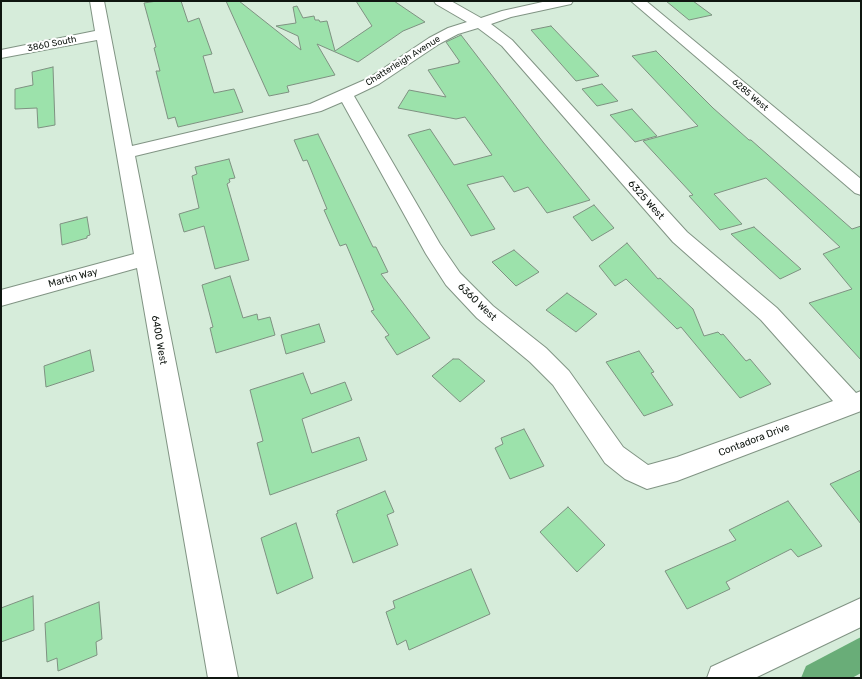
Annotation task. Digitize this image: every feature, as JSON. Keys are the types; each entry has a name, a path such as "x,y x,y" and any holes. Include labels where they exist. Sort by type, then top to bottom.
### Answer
{"street":[{"name":"6400 West","path":"97,1 223,678"},
{"name":"6325 West","path":"441,1 490,29 507,43 668,225 701,257 769,314 856,403"},
{"name":"Chatterleigh Avenue","path":"125,153 304,111 346,95 387,74 434,41 458,29 476,22 566,1"},
{"name":"6285 West","path":"638,1 861,189"},
{"name":"3860 South","path":"1,54 103,34"},
{"name":"6360 West","path":"346,95 433,249 453,279 485,312 538,355 560,378 614,455 634,472 647,477"},
{"name":"Martin Way","path":"1,298 144,259"},
{"name":"Contadora Drive","path":"647,477 677,469 856,403"},
{"path":"722,678 861,612"}],"building":[{"path":"157,1 181,1 188,22 199,18 212,54 203,56 214,93 234,89 243,112 178,127 175,117 168,119 156,71 160,71 154,48 156,47 144,3"},
{"path":"226,1 239,1 301,50 298,36 276,26 296,23 293,7 297,6 303,18 314,16 315,20 319,20 320,22 327,21 335,51 372,26 356,1 394,1 425,22 403,31 358,62 317,44 335,75 287,86 289,92 269,96"},
{"path":"666,1 693,1 712,15 689,20"},
{"path":"551,26 599,76 576,81 531,30"},
{"path":"461,35 543,142 590,200 547,213 528,187 514,192 503,176 467,185 495,229 471,236 408,135 430,129 454,165 492,155 465,117 456,119 398,108 409,90 446,97 428,70 460,62 446,42"},
{"path":"656,51 713,108 852,229 861,226 861,360 809,303 852,289 823,254 840,247 766,178 714,194 742,224 720,230 689,196 693,195 643,141 698,126 632,56"},
{"path":"53,67 55,125 38,128 37,108 15,109 15,89 33,85 32,72"},
{"path":"602,84 618,101 597,106 582,89"},
{"path":"632,109 657,136 635,142 610,115"},
{"path":"318,134 373,247 376,247 388,272 381,274 430,338 397,355 385,337 389,335 371,311 374,310 346,244 340,246 324,210 327,209 307,160 303,161 294,140"},
{"path":"229,159 235,178 229,179 230,182 227,184 249,260 215,269 204,226 184,232 179,214 199,208 192,176 197,174 195,167"},
{"path":"594,205 614,228 592,241 573,217"},
{"path":"87,217 90,235 87,236 87,238 62,245 60,224"},
{"path":"754,227 801,269 780,279 731,234"},
{"path":"627,243 658,279 660,278 693,309 704,336 718,332 721,335 723,334 746,361 750,359 771,384 740,398 681,327 677,329 626,279 615,286 599,266"},
{"path":"514,250 539,272 516,286 492,262"},
{"path":"230,276 243,318 257,314 258,320 270,317 275,335 216,353 210,328 213,327 202,285"},
{"path":"567,293 597,314 576,332 546,310"},
{"path":"319,324 325,342 286,354 281,335"},
{"path":"90,350 94,371 46,387 44,366"},
{"path":"639,351 654,372 651,373 673,405 644,416 606,362"},
{"path":"453,359 459,359 485,381 460,402 432,376"},
{"path":"303,373 311,394 345,382 352,400 302,419 312,453 359,437 367,460 270,495 257,443 263,441 250,390"},
{"path":"524,429 544,466 510,479 495,448 503,444 501,438"},
{"path":"861,470 861,524 830,484"},
{"path":"385,491 394,512 387,515 398,545 353,563 336,514 338,513 337,511"},
{"path":"788,501 822,546 798,557 791,549 726,582 730,589 687,609 665,571 736,540 729,530"},
{"path":"568,507 605,545 577,572 540,532"},
{"path":"296,523 313,578 277,594 261,538"},
{"path":"471,569 490,614 409,650 406,640 397,645 386,612 395,608 393,601"},
{"path":"33,596 34,630 1,642 1,608"},
{"path":"99,602 102,639 96,642 97,655 58,671 57,658 47,662 45,623"}],"waterway":[{"path":"818,678 861,654"}]}
